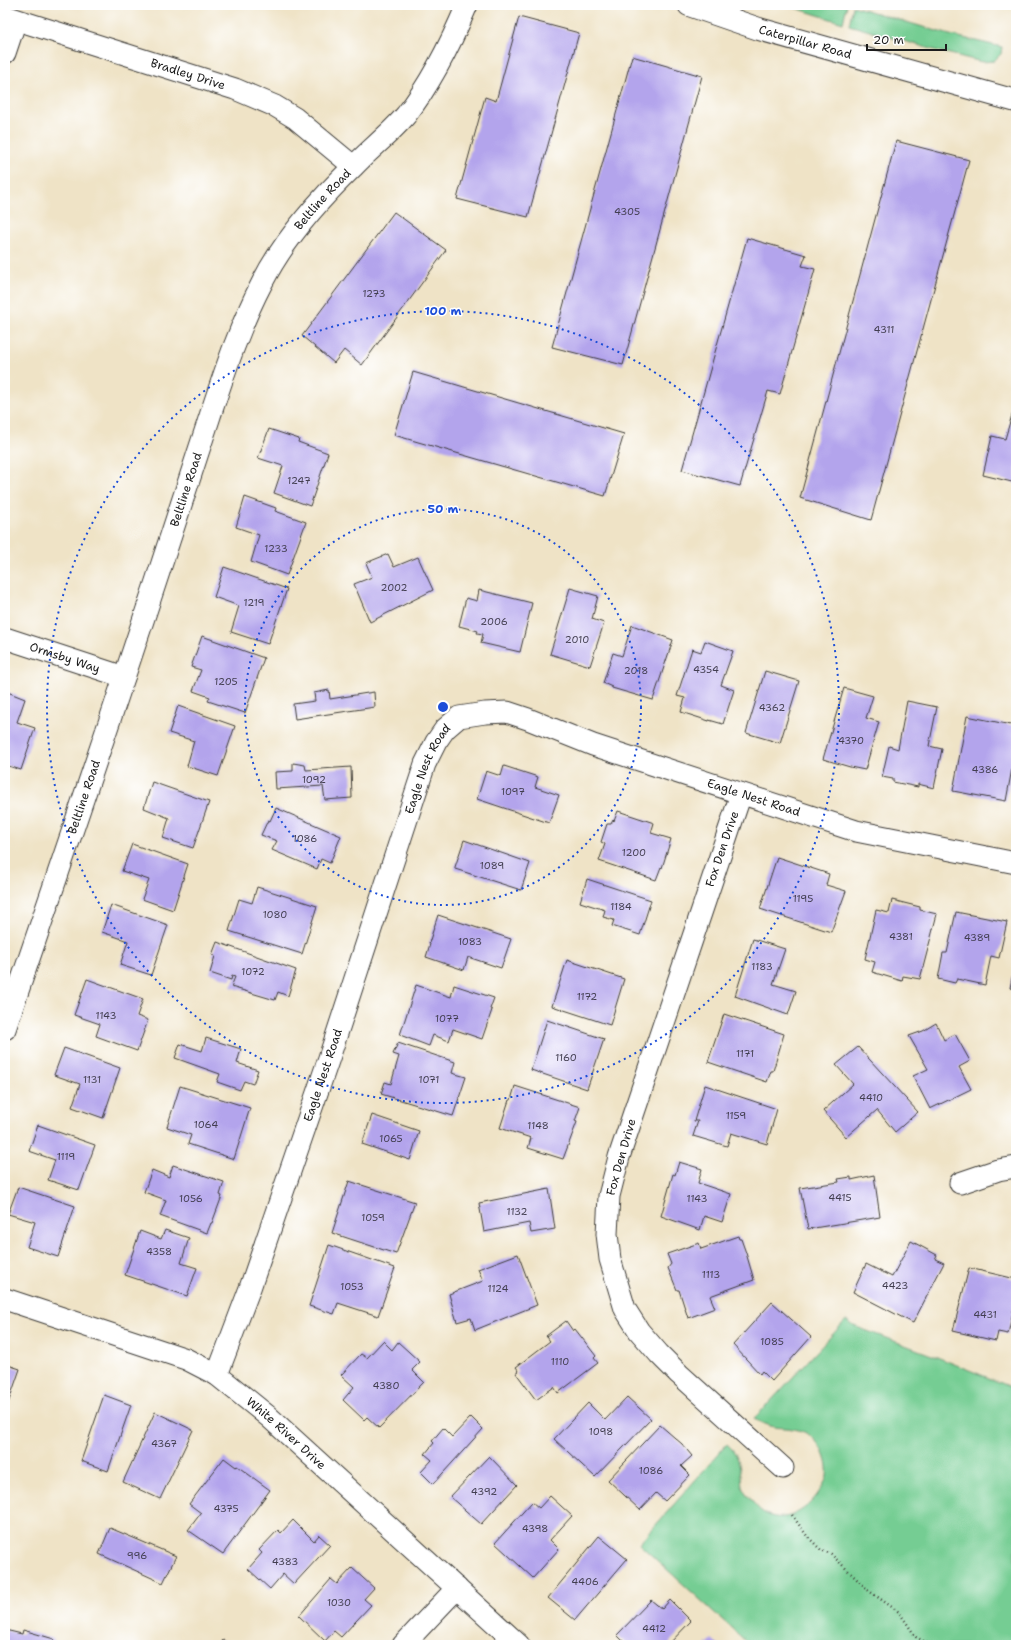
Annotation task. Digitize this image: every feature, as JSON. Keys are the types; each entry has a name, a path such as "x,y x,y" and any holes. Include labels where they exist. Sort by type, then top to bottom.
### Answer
{"street":[{"name":"Beltline Road","path":"5,1029 244,320 263,281 288,240 312,210 353,166 406,114 424,89 454,36 467,5"},
{"name":"Caterpillar Road","path":"688,5 759,29 1016,101"},
{"name":"Bradley Drive","path":"10,18 235,89 276,106 294,118 353,166"},
{"path":"5,53 10,18"},
{"name":"Ormsby Way","path":"5,638 124,677"},
{"name":"Eagle Nest Road","path":"217,1375 250,1288 330,1058 408,821 421,775 430,753 445,729 459,717 485,712 507,712 594,745 856,831 1016,863"},
{"name":"Fox Den Drive","path":"741,794 619,1157 608,1196 607,1234 610,1259 625,1309 640,1331 659,1354 679,1374 783,1468"},
{"path":"960,1183 998,1170 1016,1167"},
{"name":"White River Drive","path":"5,1299 186,1359 217,1375 269,1417 519,1645"},
{"path":"403,1645 457,1588"}],"path":[{"path":"792,1515 807,1536 821,1550 831,1554 869,1591 899,1612 916,1637 931,1645"}],"green space":[{"path":"786,5 847,5 843,23"},
{"path":"853,6 950,35 1002,47 1001,54 994,61 982,62 849,25"},
{"path":"846,1320 854,1326 1016,1389 1016,1645 750,1645 639,1544 727,1444 734,1451 740,1466 742,1487 760,1510 769,1515 787,1517 804,1509 811,1502 822,1487 827,1476 826,1461 817,1442 805,1432 800,1430 771,1426 754,1419"}],"building":[{"path":"519,17 579,33 528,217 457,199 485,97 496,101"},
{"path":"632,56 702,76 623,365 552,347"},
{"path":"896,141 969,160 871,520 800,498"},
{"path":"394,212 446,250 362,365 344,350 334,363 302,336"},
{"path":"747,238 806,255 802,266 815,269 780,394 768,391 740,486 682,470"},
{"path":"413,372 624,434 605,496 394,435"},
{"path":"1016,401 1016,483 983,475 992,436 1005,439"},
{"path":"269,429 299,439 298,442 328,453 310,506 274,493 283,466 258,458"},
{"path":"245,497 276,508 275,511 306,522 287,575 251,562 259,535 236,527"},
{"path":"388,554 394,567 418,557 433,590 370,622 354,584 372,577 366,563"},
{"path":"224,567 287,589 268,644 231,632 239,606 214,597"},
{"path":"570,588 598,596 592,619 604,623 590,666 550,654"},
{"path":"479,590 532,603 520,652 481,643 483,634 477,633 478,631 459,626 466,598 477,601"},
{"path":"632,625 673,640 653,700 612,688 603,683 613,653 622,656"},
{"path":"202,636 264,658 245,713 208,701 210,697 193,691 201,670 191,667"},
{"path":"705,641 733,651 721,685 734,690 723,724 681,712 685,698 677,696 692,649 701,652"},
{"path":"765,671 799,681 780,743 746,733"},
{"path":"844,688 873,696 866,718 879,722 865,770 823,759"},
{"path":"329,690 330,699 374,692 375,707 295,719 293,704 315,701 314,693"},
{"path":"5,691 25,699 17,722 35,728 21,770 5,765"},
{"path":"907,701 937,707 929,746 942,749 934,788 918,784 918,787 893,782 893,779 882,777 889,746 898,749"},
{"path":"178,706 235,726 218,776 187,766 194,741 169,733"},
{"path":"967,716 1016,726 1016,747 1006,801 953,791"},
{"path":"293,763 305,765 306,770 351,767 352,798 325,800 323,786 276,789 275,772 293,771"},
{"path":"504,766 538,777 535,787 559,795 549,823 477,799 486,771 501,776"},
{"path":"152,782 209,802 193,848 163,838 169,818 144,808"},
{"path":"276,808 341,836 330,863 321,859 317,869 272,850 277,841 261,835"},
{"path":"618,811 654,823 651,833 671,839 662,868 661,867 656,880 599,861 605,844 601,842 607,824 611,824 613,820 614,821"},
{"path":"464,840 530,863 521,890 455,869"},
{"path":"132,844 188,864 173,910 142,899 149,880 122,871"},
{"path":"777,857 829,874 826,885 846,891 831,932 760,909"},
{"path":"587,879 651,900 640,935 612,926 614,920 603,917 605,910 580,902"},
{"path":"257,887 317,906 302,954 229,931 239,899 252,903"},
{"path":"892,900 920,907 920,910 937,914 920,979 903,976 902,981 872,972 875,962 865,959 876,910 889,913"},
{"path":"111,905 168,925 151,975 120,965 128,941 102,932"},
{"path":"956,912 1007,922 999,958 991,956 985,985 957,979 955,983 938,979 943,953 947,953"},
{"path":"438,915 511,939 501,968 468,957 464,970 426,957"},
{"path":"753,939 785,949 773,984 796,991 788,1015 735,996"},
{"path":"217,942 296,970 288,996 278,992 275,1000 231,987 235,977 232,976 231,980 210,973 215,956 212,955"},
{"path":"567,960 624,979 610,1025 552,1006"},
{"path":"1015,963 1016,964 1016,989 1010,988"},
{"path":"87,979 143,999 137,1016 148,1020 137,1051 96,1036 100,1024 74,1015"},
{"path":"416,985 451,997 454,985 494,998 490,1009 492,1010 482,1039 453,1029 449,1041 433,1035 429,1046 400,1035"},
{"path":"724,1014 784,1034 773,1071 771,1071 767,1082 708,1062"},
{"path":"547,1020 604,1039 587,1089 531,1070"},
{"path":"936,1023 944,1040 955,1034 970,1061 959,1067 971,1089 930,1109 913,1076 928,1069 909,1036 923,1031"},
{"path":"206,1038 241,1049 237,1063 258,1070 253,1084 244,1081 240,1090 217,1082 220,1074 175,1058 180,1044 202,1051"},
{"path":"398,1043 455,1062 452,1073 466,1077 453,1116 381,1094 385,1082 391,1084 399,1056 393,1054"},
{"path":"858,1047 918,1112 895,1132 877,1110 846,1137 823,1111 853,1084 836,1065"},
{"path":"64,1048 120,1068 103,1118 72,1107 80,1084 54,1075"},
{"path":"705,1085 777,1109 767,1144 731,1133 727,1146 693,1136 698,1121 694,1121"},
{"path":"180,1086 250,1108 234,1159 188,1144 191,1135 167,1127"},
{"path":"515,1086 580,1107 575,1121 577,1122 563,1159 528,1148 531,1138 500,1128"},
{"path":"372,1115 419,1131 410,1160 362,1144"},
{"path":"38,1125 95,1145 79,1190 48,1180 55,1160 29,1151"},
{"path":"679,1162 702,1169 698,1183 731,1194 722,1222 704,1216 700,1230 661,1216 673,1174 675,1175"},
{"path":"173,1165 224,1182 220,1195 222,1196 207,1233 160,1216 166,1200 144,1192 152,1170 169,1177"},
{"path":"874,1175 880,1217 808,1229 800,1188 839,1182 838,1179 851,1177 851,1180"},
{"path":"349,1181 415,1202 396,1254 332,1233"},
{"path":"18,1187 75,1206 58,1257 27,1247 35,1222 8,1214"},
{"path":"549,1189 555,1229 531,1233 529,1223 484,1232 479,1203"},
{"path":"165,1230 189,1238 181,1263 197,1268 187,1296 125,1275 140,1231 161,1239"},
{"path":"738,1236 739,1239 741,1239 754,1280 710,1296 715,1308 688,1318 679,1290 677,1290 668,1268 671,1264 667,1254 699,1243 701,1249"},
{"path":"911,1241 937,1255 935,1259 944,1263 913,1323 853,1292 866,1264 892,1277"},
{"path":"329,1245 395,1268 378,1316 338,1303 334,1314 309,1306"},
{"path":"518,1254 537,1305 475,1330 471,1318 457,1322 449,1294 483,1281 478,1269"},
{"path":"969,1268 1016,1279 1016,1298 1008,1334 998,1332 996,1341 953,1331"},
{"path":"772,1302 811,1337 772,1381 762,1371 760,1374 733,1345"},
{"path":"566,1321 573,1331 575,1329 596,1356 594,1358 598,1363 558,1393 554,1387 536,1400 516,1373 519,1371 516,1367 550,1341 546,1336"},
{"path":"383,1341 392,1350 398,1342 420,1362 412,1370 424,1382 379,1428 367,1417 364,1420 343,1400 354,1387 341,1375 361,1354 367,1358"},
{"path":"5,1364 20,1369 5,1412"},
{"path":"104,1395 131,1405 108,1471 81,1461"},
{"path":"627,1397 651,1419 595,1477 554,1439 588,1403 605,1420"},
{"path":"155,1412 193,1430 160,1499 123,1482"},
{"path":"471,1417 483,1429 433,1484 421,1472 432,1460 425,1454 434,1443 432,1441 443,1428 452,1437"},
{"path":"660,1425 682,1444 692,1456 681,1466 690,1475 665,1501 656,1493 640,1510 608,1480"},
{"path":"489,1456 517,1485 481,1524 450,1497"},
{"path":"224,1458 270,1490 223,1554 188,1530 201,1513 189,1504"},
{"path":"550,1496 572,1516 550,1540 559,1549 533,1578 495,1543 532,1502 539,1508"},
{"path":"293,1520 314,1541 319,1535 330,1545 294,1584 283,1574 270,1589 248,1569 262,1553 259,1550 278,1530 281,1533"},
{"path":"110,1528 176,1556 163,1583 99,1554"},
{"path":"599,1536 627,1559 575,1620 548,1598"},
{"path":"352,1568 374,1588 364,1599 371,1605 341,1637 334,1631 325,1641 299,1616 331,1579 337,1584"},
{"path":"651,1600 662,1609 670,1600 691,1621 668,1645 625,1645 626,1644 617,1635"},
{"path":"5,1630 22,1634 23,1630 54,1639 53,1644 56,1645 5,1645"},
{"path":"712,1639 719,1645 706,1645"},
{"path":"223,1640 232,1645 219,1645"}]}
